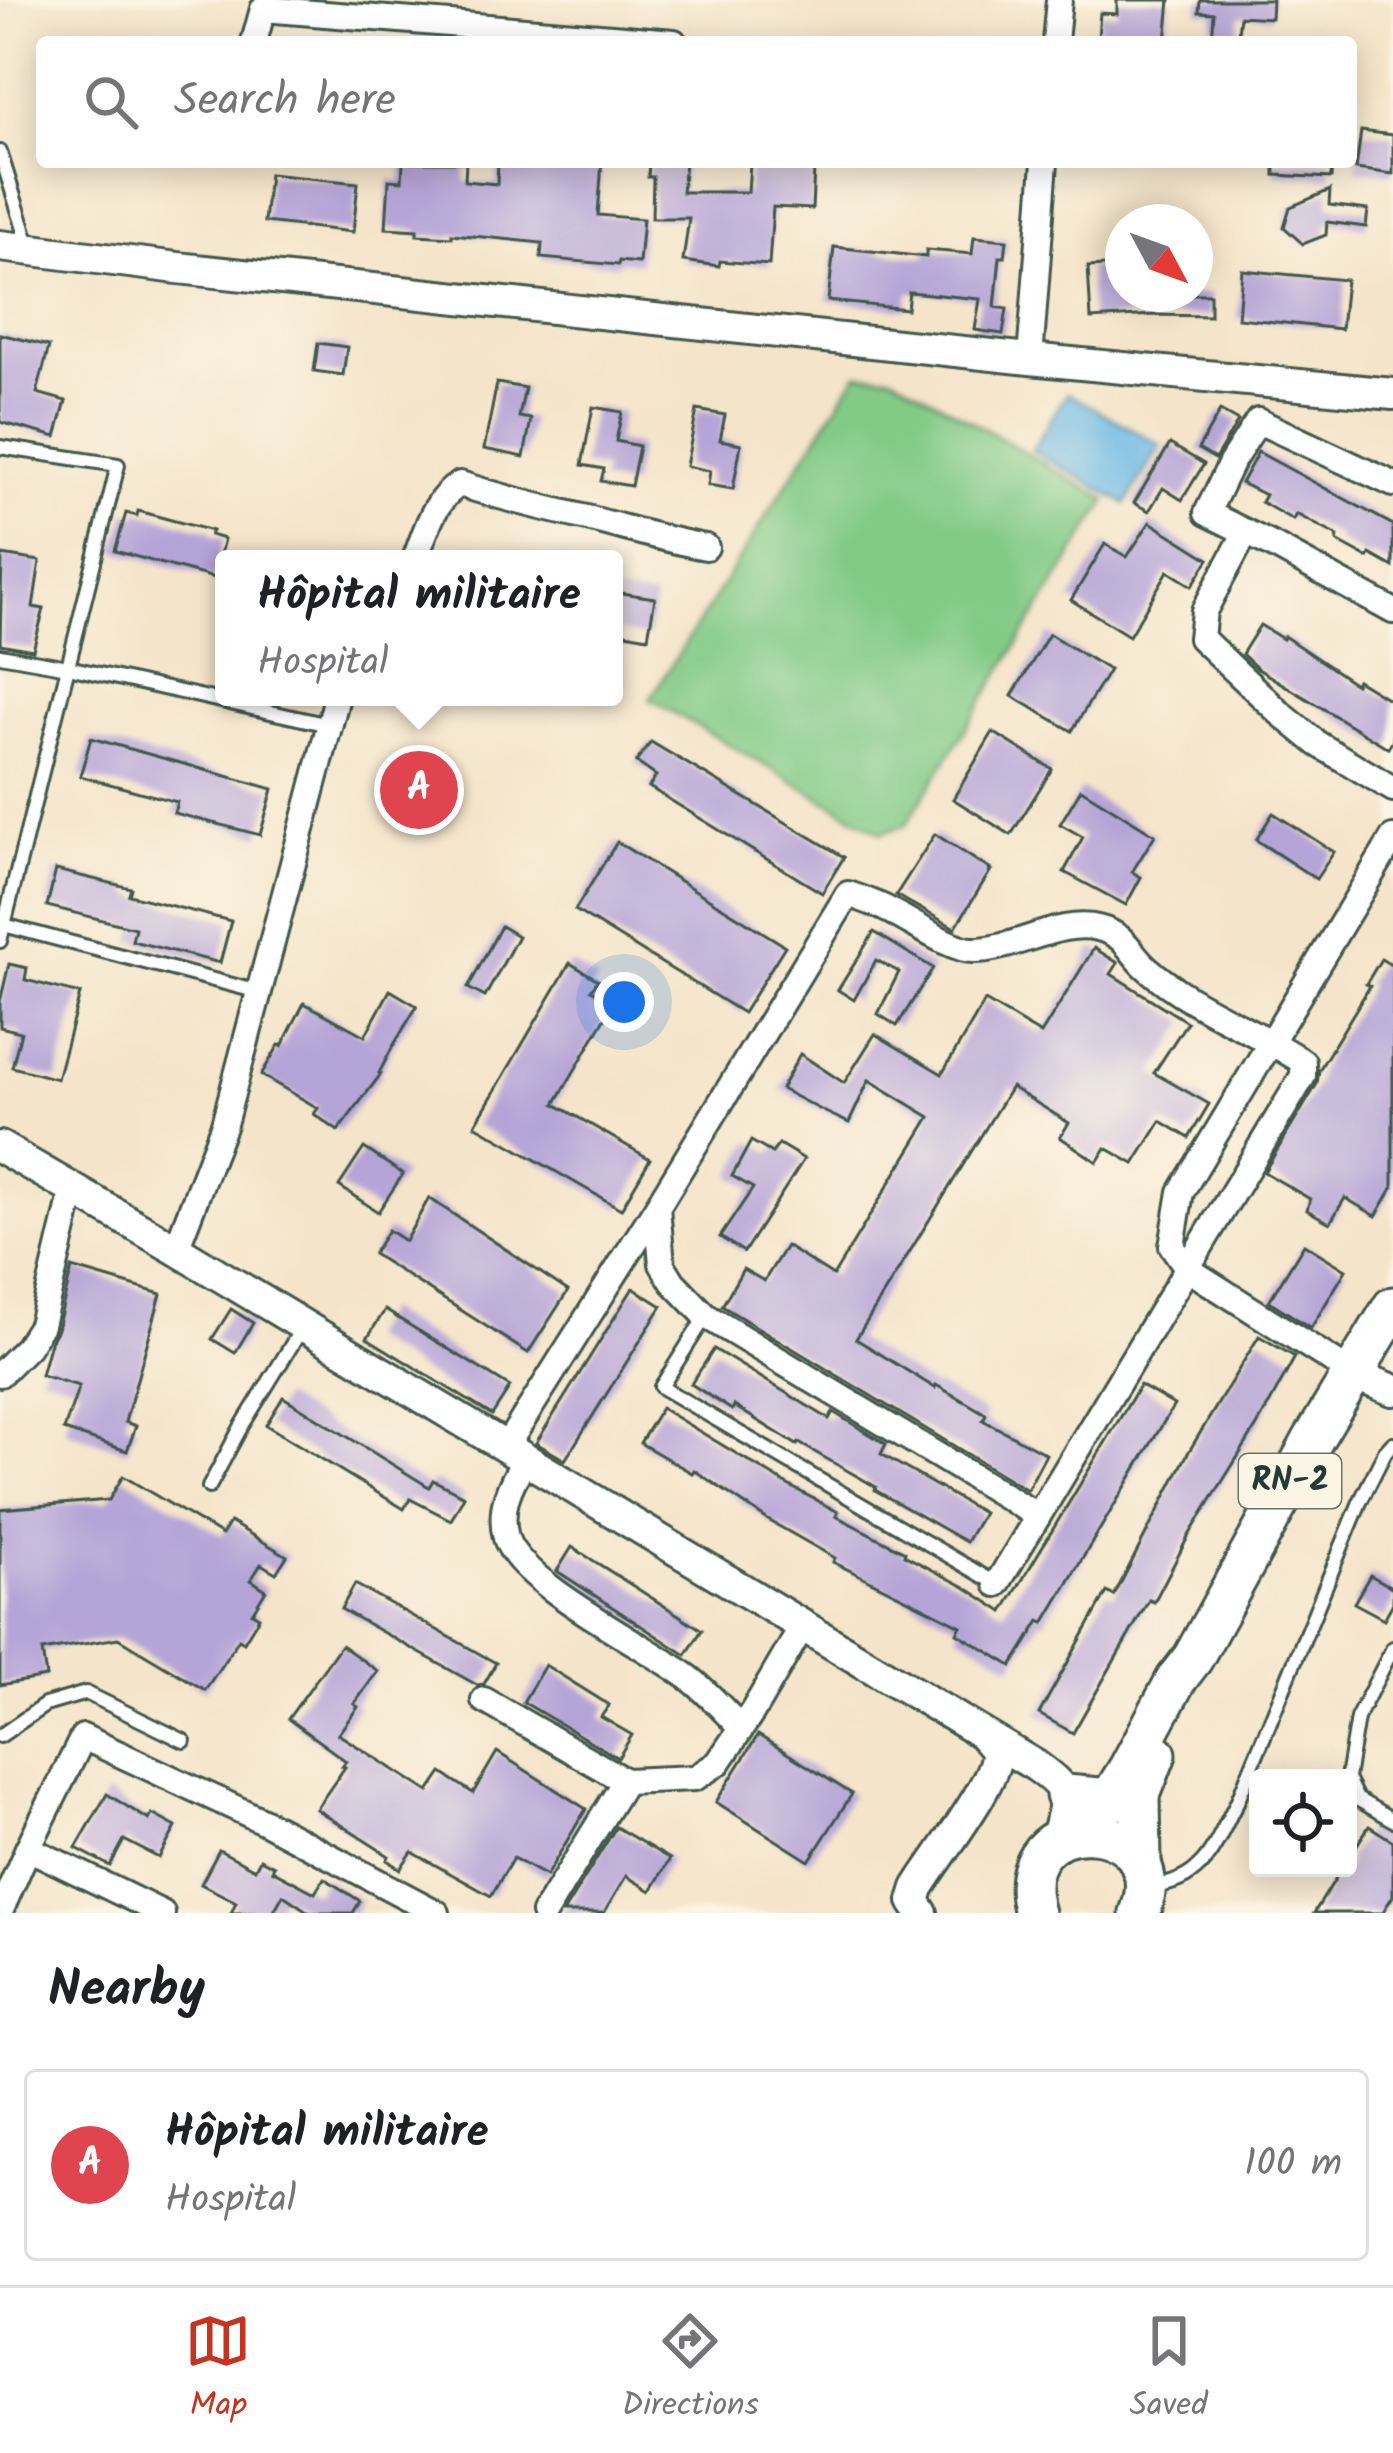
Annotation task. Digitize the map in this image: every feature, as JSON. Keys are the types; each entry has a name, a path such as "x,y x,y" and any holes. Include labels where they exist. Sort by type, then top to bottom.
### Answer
{"main road":[{"name":"RN-2","path":"1024,1902 1039,1857 1086,1823 1192,1658 1393,1307"},
{"name":"RN-2","path":"1142,1889 1140,1795 1189,1682 1192,1658"},
{"path":"1066,1795 1086,1823 1132,1852 1142,1889"}],"street":[{"path":"1056,36 1059,0"},
{"path":"256,36 265,5 608,36"},
{"path":"1030,359 1045,168"},
{"path":"15,247 201,271 1393,394"},
{"path":"1393,484 1258,421 1207,513 1393,611"},
{"path":"419,550 434,511 447,491 460,484 515,503 706,547"},
{"path":"1246,532 1204,611 1201,638 1305,734 1393,789"},
{"path":"176,1250 224,1124 334,706"},
{"path":"1393,838 1181,1192 1172,1246 1188,1269 1353,1374 1393,1390"},
{"path":"742,1728 690,1678 528,1569 507,1543 503,1517 515,1454 657,1207 848,894 969,951 1011,945 1060,929 1095,926 1123,938 1144,965 1186,997 1303,1061 1303,1076 997,1584"},
{"path":"0,1147 804,1624 1036,1766 1060,1783 1066,1795"},
{"path":"0,1374 27,1347 41,1324 73,1191"},
{"path":"657,1207 662,1264 706,1316 1038,1516"},
{"path":"484,1700 625,1781 695,1778 718,1762 804,1624"},
{"path":"899,1913 904,1886 988,1754 982,1736"},
{"path":"922,1913 914,1901 918,1888 996,1762 997,1750 982,1736"},
{"path":"0,1912 83,1737 265,1822 437,1913"},
{"path":"544,1913 625,1781"},
{"path":"28,1847 162,1913"}],"lane":[{"path":"0,152 15,247"},
{"path":"0,447 118,465 0,941"},
{"path":"0,656 215,700"},
{"path":"244,706 329,725"},
{"path":"2,924 259,992"},
{"path":"706,1316 661,1387 997,1584"},
{"path":"209,1487 276,1366 303,1328"},
{"path":"1142,1889 1184,1880 1212,1849 1237,1802 1360,1502 1393,1443"},
{"path":"1349,1769 1357,1718 1393,1648"},
{"path":"0,1736 45,1705 86,1694 184,1741"},
{"path":"1357,1799 1393,1820"}],"green space":[{"path":"857,374 892,375 1107,500 906,825 882,833 650,699"}],"water":[{"path":"1067,393 1161,445 1126,504 1032,450"}],"building":[{"path":"1117,0 1170,0 1167,36 1098,36 1100,13 1117,14"},
{"path":"1200,0 1272,0 1271,18 1240,16 1238,36 1212,36 1214,13 1199,12"},
{"path":"1361,131 1393,135 1393,174 1356,169"},
{"path":"403,168 466,168 465,181 497,184 498,168 602,168 598,215 643,219 639,263 541,258 542,243 417,235 417,230 386,228 389,180 402,181"},
{"path":"649,168 684,168 682,192 748,192 750,168 814,168 812,209 773,207 769,265 683,261 689,218 652,218 653,177 648,177"},
{"path":"1275,168 1332,168 1331,178 1275,175"},
{"path":"269,174 358,183 353,232 264,222"},
{"path":"1330,190 1329,205 1368,210 1366,227 1327,222 1326,235 1303,244 1284,227 1290,207"},
{"path":"974,237 1007,240 1005,257 1000,257 995,307 1007,309 1003,334 975,330 980,299 909,292 907,309 828,301 834,247 926,257 926,250 972,254"},
{"path":"1105,266 1105,312 1210,312 1210,316 1091,319 1088,267"},
{"path":"1242,270 1346,280 1341,329 1238,318"},
{"path":"0,334 49,346 37,393 66,401 56,437 0,422"},
{"path":"318,343 347,347 343,375 314,371"},
{"path":"497,383 525,388 519,417 531,419 524,457 484,449"},
{"path":"593,407 622,412 616,441 639,446 631,486 601,481 604,469 582,465"},
{"path":"697,410 725,415 720,440 741,444 733,489 708,485 710,471 686,466"},
{"path":"1220,411 1238,421 1215,459 1198,449"},
{"path":"1170,444 1204,464 1182,500 1163,488 1149,511 1134,503"},
{"path":"1258,452 1393,525 1393,567 1370,554 1368,558 1296,514 1293,520 1261,502 1265,495 1241,483"},
{"path":"138,511 212,531 210,535 224,539 221,550 215,550 214,578 115,551 126,513 137,516"},
{"path":"1150,522 1209,559 1192,586 1168,571 1129,636 1071,600 1105,544 1127,557"},
{"path":"2,555 40,561 33,607 44,609 33,650 0,644"},
{"path":"623,593 655,598 648,637 623,633"},
{"path":"1260,625 1393,702 1393,740 1388,748 1258,669 1242,654"},
{"path":"1049,634 1109,670 1072,731 1012,696"},
{"path":"993,732 1052,769 1011,835 953,799"},
{"path":"91,738 273,789 260,835 174,813 177,802 80,776"},
{"path":"651,742 844,857 822,893 649,787 656,776 636,762"},
{"path":"1081,789 1155,835 1132,872 1141,877 1126,905 1064,872 1083,837 1060,824"},
{"path":"1273,813 1334,852 1316,879 1256,840"},
{"path":"935,834 991,870 955,928 896,895"},
{"path":"617,842 785,946 743,1013 575,910"},
{"path":"56,870 131,888 129,895 231,921 220,963 132,941 135,928 47,906"},
{"path":"501,926 518,936 485,997 468,988"},
{"path":"874,932 933,968 897,1026 878,1014 899,972 876,960 854,1000 838,990"},
{"path":"1094,948 1118,963 1111,974 1187,1022 1154,1073 1209,1104 1189,1138 1161,1121 1134,1164 1106,1148 1097,1162 1060,1137 1069,1123 1011,1087 856,1339 1046,1454 1027,1490 722,1306 743,1269 764,1281 786,1246 833,1276 930,1117 869,1080 849,1123 821,1110 781,1089 800,1054 844,1083 875,1034 942,1074 985,1001 1041,1034"},
{"path":"1381,959 1393,966 1393,1187 1376,1216 1345,1198 1330,1223 1307,1210 1310,1199 1264,1172 1317,1084 1319,1070"},
{"path":"570,963 598,980 591,990 614,1003 555,1104 650,1159 621,1209 475,1125"},
{"path":"9,964 27,968 25,980 80,994 57,1079 12,1067 21,1032 0,1027"},
{"path":"390,990 417,1006 381,1074 338,1131 314,1114 318,1108 261,1075 304,1003 365,1036"},
{"path":"751,1141 772,1153 779,1144 804,1159 744,1252 720,1237 753,1188 732,1176"},
{"path":"364,1148 403,1174 378,1212 339,1186"},
{"path":"429,1198 568,1291 528,1353 373,1254 388,1230 405,1241"},
{"path":"1304,1244 1346,1270 1311,1328 1269,1301"},
{"path":"72,1268 161,1294 125,1422 136,1426 127,1451 64,1430 79,1386 41,1375"},
{"path":"633,1288 662,1306 565,1460 536,1443"},
{"path":"231,1309 253,1323 235,1353 212,1339"},
{"path":"385,1310 510,1387 492,1415 367,1338"},
{"path":"1259,1336 1295,1357 1073,1733 1039,1714 1107,1592 1114,1596 1188,1453"},
{"path":"714,1349 829,1419 833,1412 886,1444 881,1454 983,1513 966,1542 691,1384"},
{"path":"1140,1385 1174,1405 1044,1623 1040,1621 1012,1666 957,1633 961,1626 833,1562 835,1558 694,1470 640,1443 661,1408 1003,1612"},
{"path":"283,1397 429,1487 433,1480 464,1496 451,1520 410,1499 404,1509 266,1425"},
{"path":"123,1476 222,1535 230,1522 287,1556 276,1573 261,1564 251,1580 266,1590 252,1613 259,1617 205,1690 118,1638 42,1651 46,1677 0,1685 0,1509 109,1500"},
{"path":"572,1547 702,1630 686,1655 557,1571"},
{"path":"1370,1575 1393,1588 1393,1603 1384,1619 1354,1603"},
{"path":"355,1584 496,1663 484,1684 477,1685 341,1609"},
{"path":"341,1645 378,1671 338,1734 429,1792 442,1773 473,1793 497,1752 586,1809 546,1876 513,1858 491,1896 412,1852 400,1869 387,1860 389,1856 316,1809 346,1761 288,1719"},
{"path":"545,1665 609,1705 601,1717 632,1735 618,1758 523,1702"},
{"path":"758,1735 852,1794 809,1861 716,1802"},
{"path":"107,1794 149,1820 152,1814 176,1827 159,1858 124,1840 110,1866 76,1848"},
{"path":"1369,1826 1393,1841 1393,1896 1382,1913 1314,1913 1336,1877 1357,1877 1357,1845"},
{"path":"616,1827 670,1859 651,1891 626,1876 604,1913 563,1913"},
{"path":"219,1850 255,1869 260,1859 315,1893 324,1878 360,1901 353,1913 310,1913 283,1895 273,1913 231,1913 236,1902 201,1884"}],"place":[{"name":"Hôpital militaire","path":"419,790"}]}
